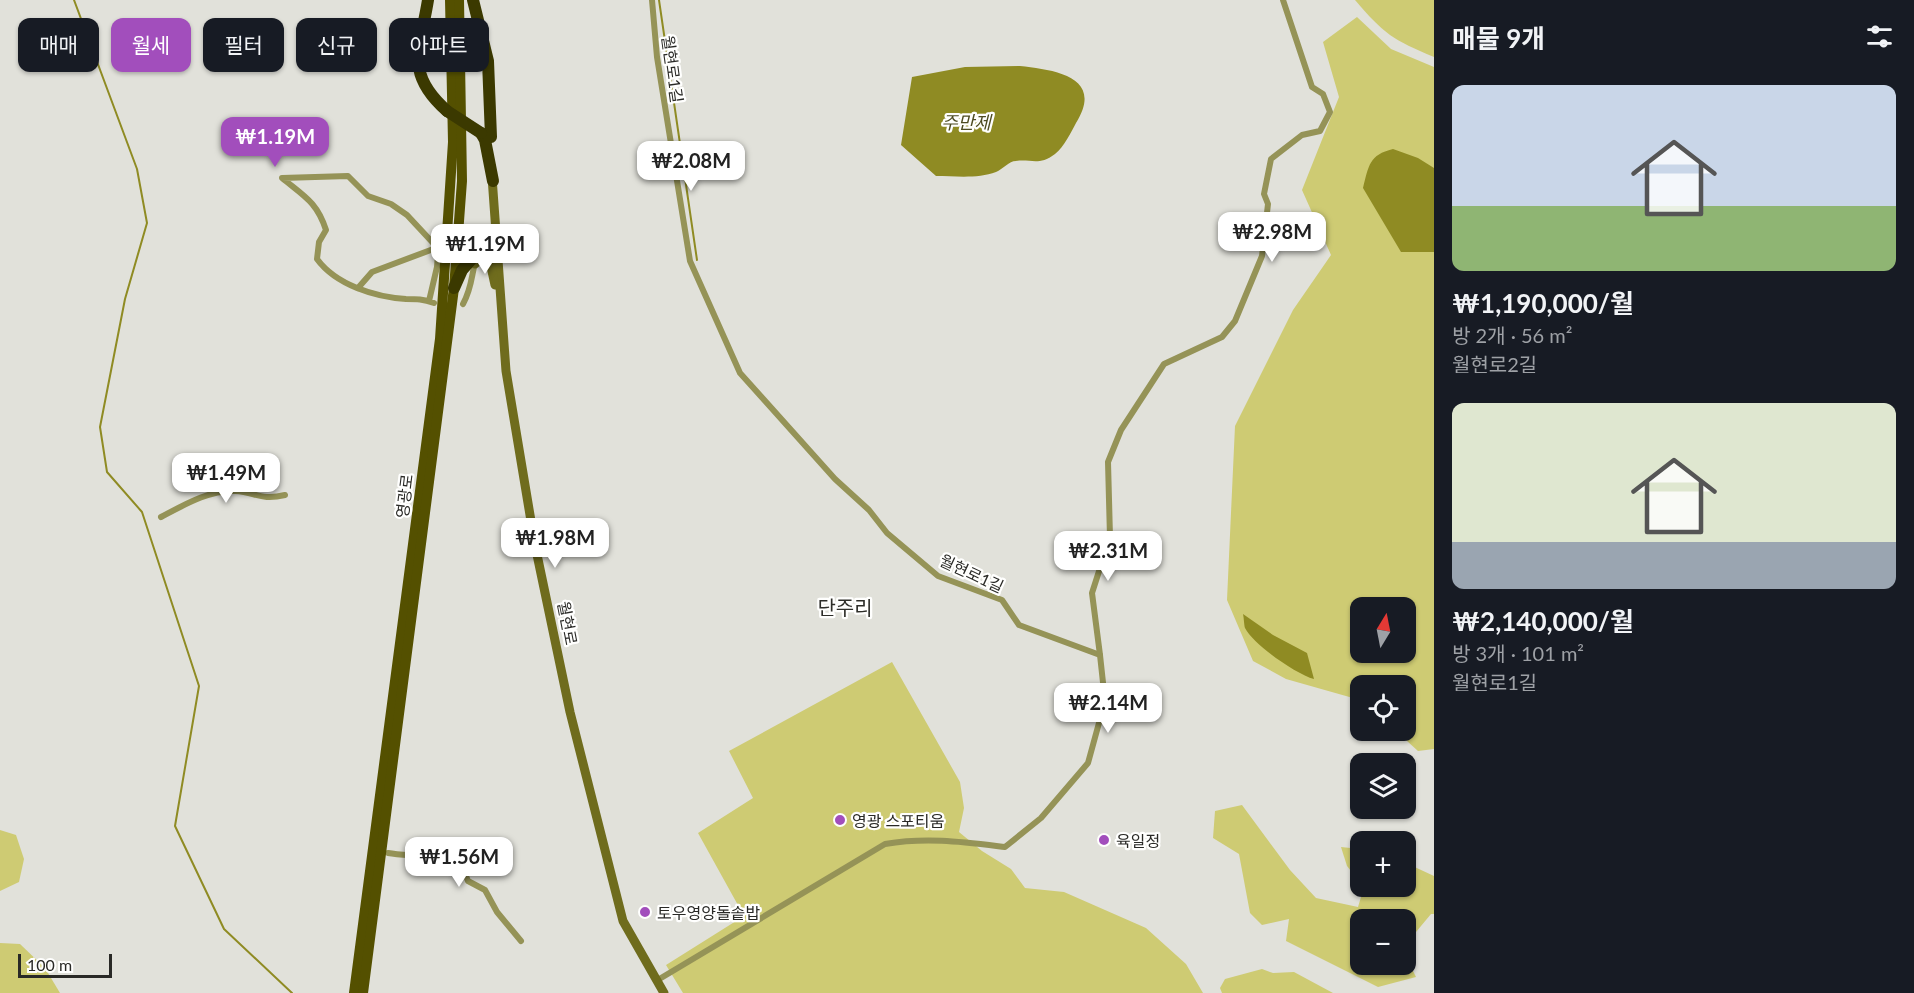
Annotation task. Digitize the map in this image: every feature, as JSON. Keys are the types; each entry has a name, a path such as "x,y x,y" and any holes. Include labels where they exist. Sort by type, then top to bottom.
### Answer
{"highway":[{"path":"428,0 417,57 429,95 447,111 486,135"},
{"path":"473,0 488,61 485,140 493,181"},
{"path":"454,288 462,270 475,259"}],"main road":[{"name":"영광로","path":"354,993 440,339 453,142 450,0"},
{"name":"영광로","path":"364,993 454,288 462,181 459,0"}],"street":[{"name":"월현로1길","path":"652,0 657,57 690,261 740,373 835,479 870,510 887,533 938,576 1002,600 1019,625 1100,655"},
{"path":"656,981 885,844 914,839 947,839 1005,847 1041,818 1088,763 1105,701 1092,592 1110,537 1108,462 1121,430 1164,364 1222,337 1235,321 1262,256 1268,204 1264,194 1271,159 1302,135 1320,131 1330,112 1323,94 1312,87 1283,0"},
{"path":"348,176 368,196 391,204 407,215 436,248 437,267 431,302 418,297 408,299 358,288 324,269 317,259 319,242 326,230 321,215 317,207 282,177 348,176"},
{"name":"월현로","path":"493,181 502,322 512,422 570,712 623,921 664,993"},
{"path":"463,304 475,259 484,245 497,238"},
{"path":"358,288 372,272 436,248"},
{"path":"475,259 480,258 490,262 502,322"},
{"path":"161,517 213,492 237,491 257,498 285,495"},
{"path":"388,853 453,861 465,870 468,881 485,890 497,912 521,941"}],"shaded area":[{"path":"1355,0 1434,0 1434,57 1390,35"},
{"path":"1357,17 1391,49 1434,67 1434,749 1418,751 1407,741 1416,741 1416,675 1350,675 1350,697 1286,679 1253,661 1227,600 1235,426 1293,310 1331,255 1302,190 1339,97 1323,42"},
{"name":"영광 스포티움","path":"892,662 960,782 964,808 959,832 982,851 1011,869 1025,888 1064,892 1146,928 1186,964 1203,993 683,993 666,965 744,916 698,833 753,798 729,751"},
{"path":"1242,805 1290,870 1316,898 1358,907 1361,897 1416,897 1416,868 1434,876 1434,914 1431,914 1416,932 1416,909 1350,909 1350,973 1286,941 1289,919 1262,925 1250,913 1239,854 1213,838 1215,811"},
{"path":"0,830 16,835 24,859 19,882 0,891"},
{"path":"1341,847 1350,848 1350,870"},
{"path":"0,943 20,944 45,968 60,993 0,993"},
{"path":"1262,969 1273,973 1294,972 1333,993 1222,993 1220,988 1225,979"},
{"path":"1354,975 1415,975 1416,977 1378,987"}],"water":[{"name":"주만제","path":"1020,66 1060,73 1072,78 1080,85 1084,95 1083,107 1076,123 1058,151 1049,158 1040,161 1013,161 996,172 982,176 936,176 901,145 912,77 965,67"},
{"path":"1393,149 1418,158 1434,168 1434,252 1401,252 1363,188 1371,162 1379,154"},
{"path":"1243,614 1273,635 1307,653 1314,679 1287,665 1257,642 1245,628"}],"waterway":[{"path":"74,0 137,169 147,223 125,299 100,427 107,472 142,512 199,686 175,826 224,929 292,993"},
{"path":"659,0 697,260"}],"place":[{"name":"영광 스포티움","path":"840,820"},
{"name":"육일정","path":"1104,840"},
{"name":"토우영양돌솥밥","path":"645,912"}],"district":[{"name":"단주리","path":"845,607"}]}
